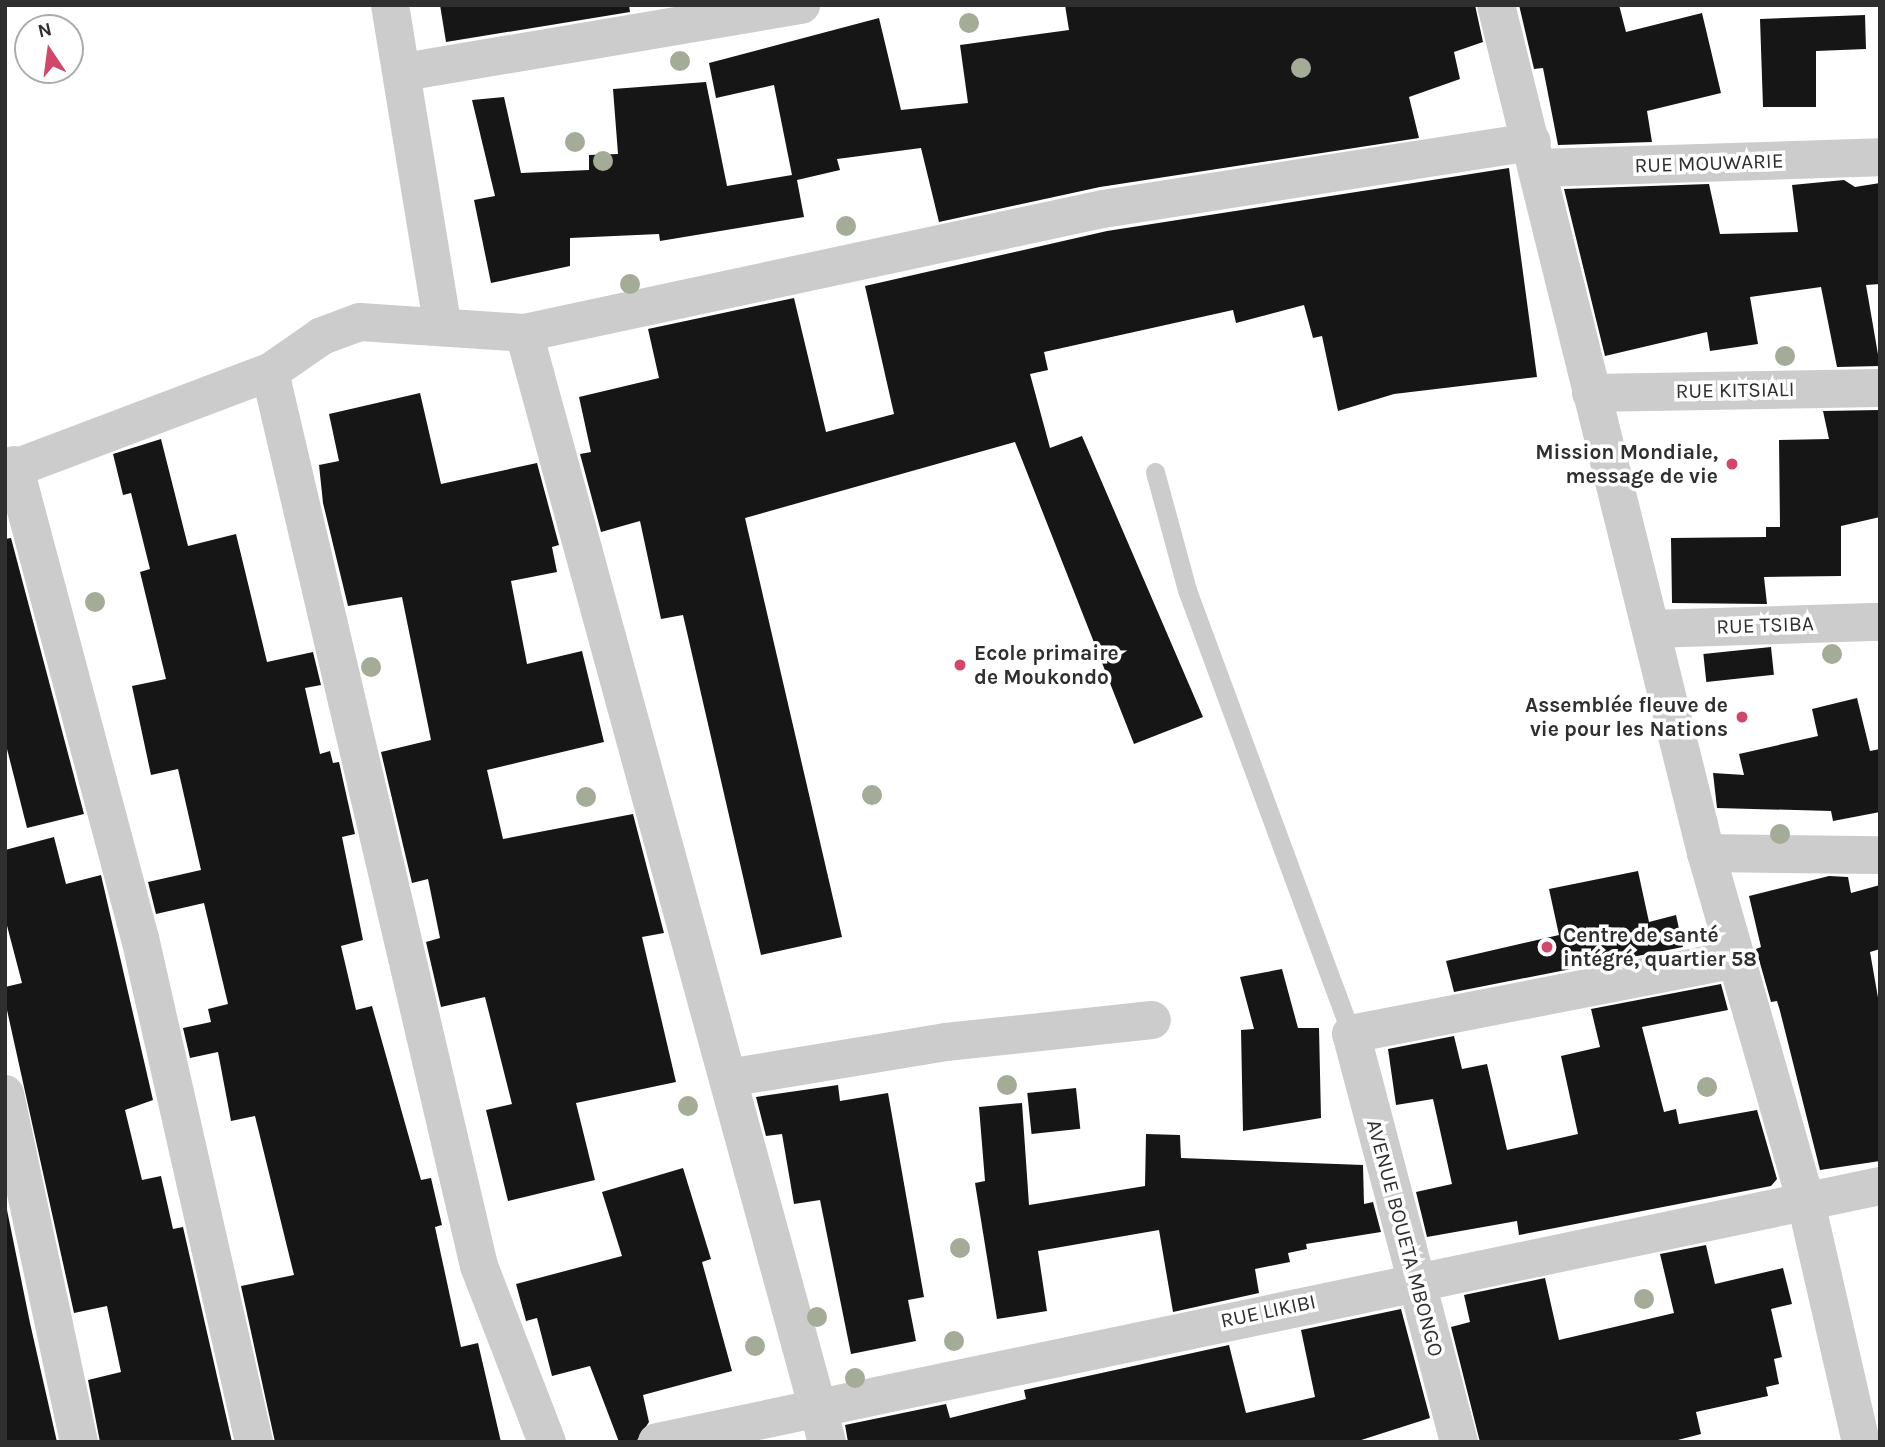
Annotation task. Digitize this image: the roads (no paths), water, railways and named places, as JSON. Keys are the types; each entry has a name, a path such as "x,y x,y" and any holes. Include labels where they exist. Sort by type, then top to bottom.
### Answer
{"street":[{"path":"390,5 404,72 443,327"},
{"path":"404,72 801,5"},
{"path":"1496,5 1536,155 1591,393 1706,853 1805,1198 1861,1442"},
{"name":"RUE MOUWARIE","path":"10,469 270,372 322,336 360,322 524,333 1103,209 1536,155 1880,158"},
{"path":"524,333 821,1425"},
{"path":"270,372 479,1266 547,1442"},
{"name":"RUE KITSIALI","path":"1591,393 1880,387"},
{"path":"10,469 140,938 254,1442"},
{"name":"RUE TSIBA","path":"1651,629 1880,622"},
{"path":"1706,853 1880,855"},
{"path":"1352,1034 1736,960"},
{"path":"728,1079 946,1042 1152,1020"},
{"name":"AVENUE BOUETA MBONGO","path":"1352,1034 1414,1279 1459,1442"},
{"path":"5,1094 79,1442"},
{"name":"RUE LIKIBI","path":"657,1442 821,1425 1414,1279 1805,1198 1880,1186"}],"lane":[{"path":"1155,472 1187,590 1352,1034"}],"place":[{"name":"Mission Mondiale, message de vie","path":"1732,464"},
{"name":"Ecole primaire de Moukondo","path":"960,665"},
{"name":"Assemblée fleuve de vie pour les Nations","path":"1742,717"},
{"name":"Centre de santé intégré, quartier 58","path":"1547,947"}]}
